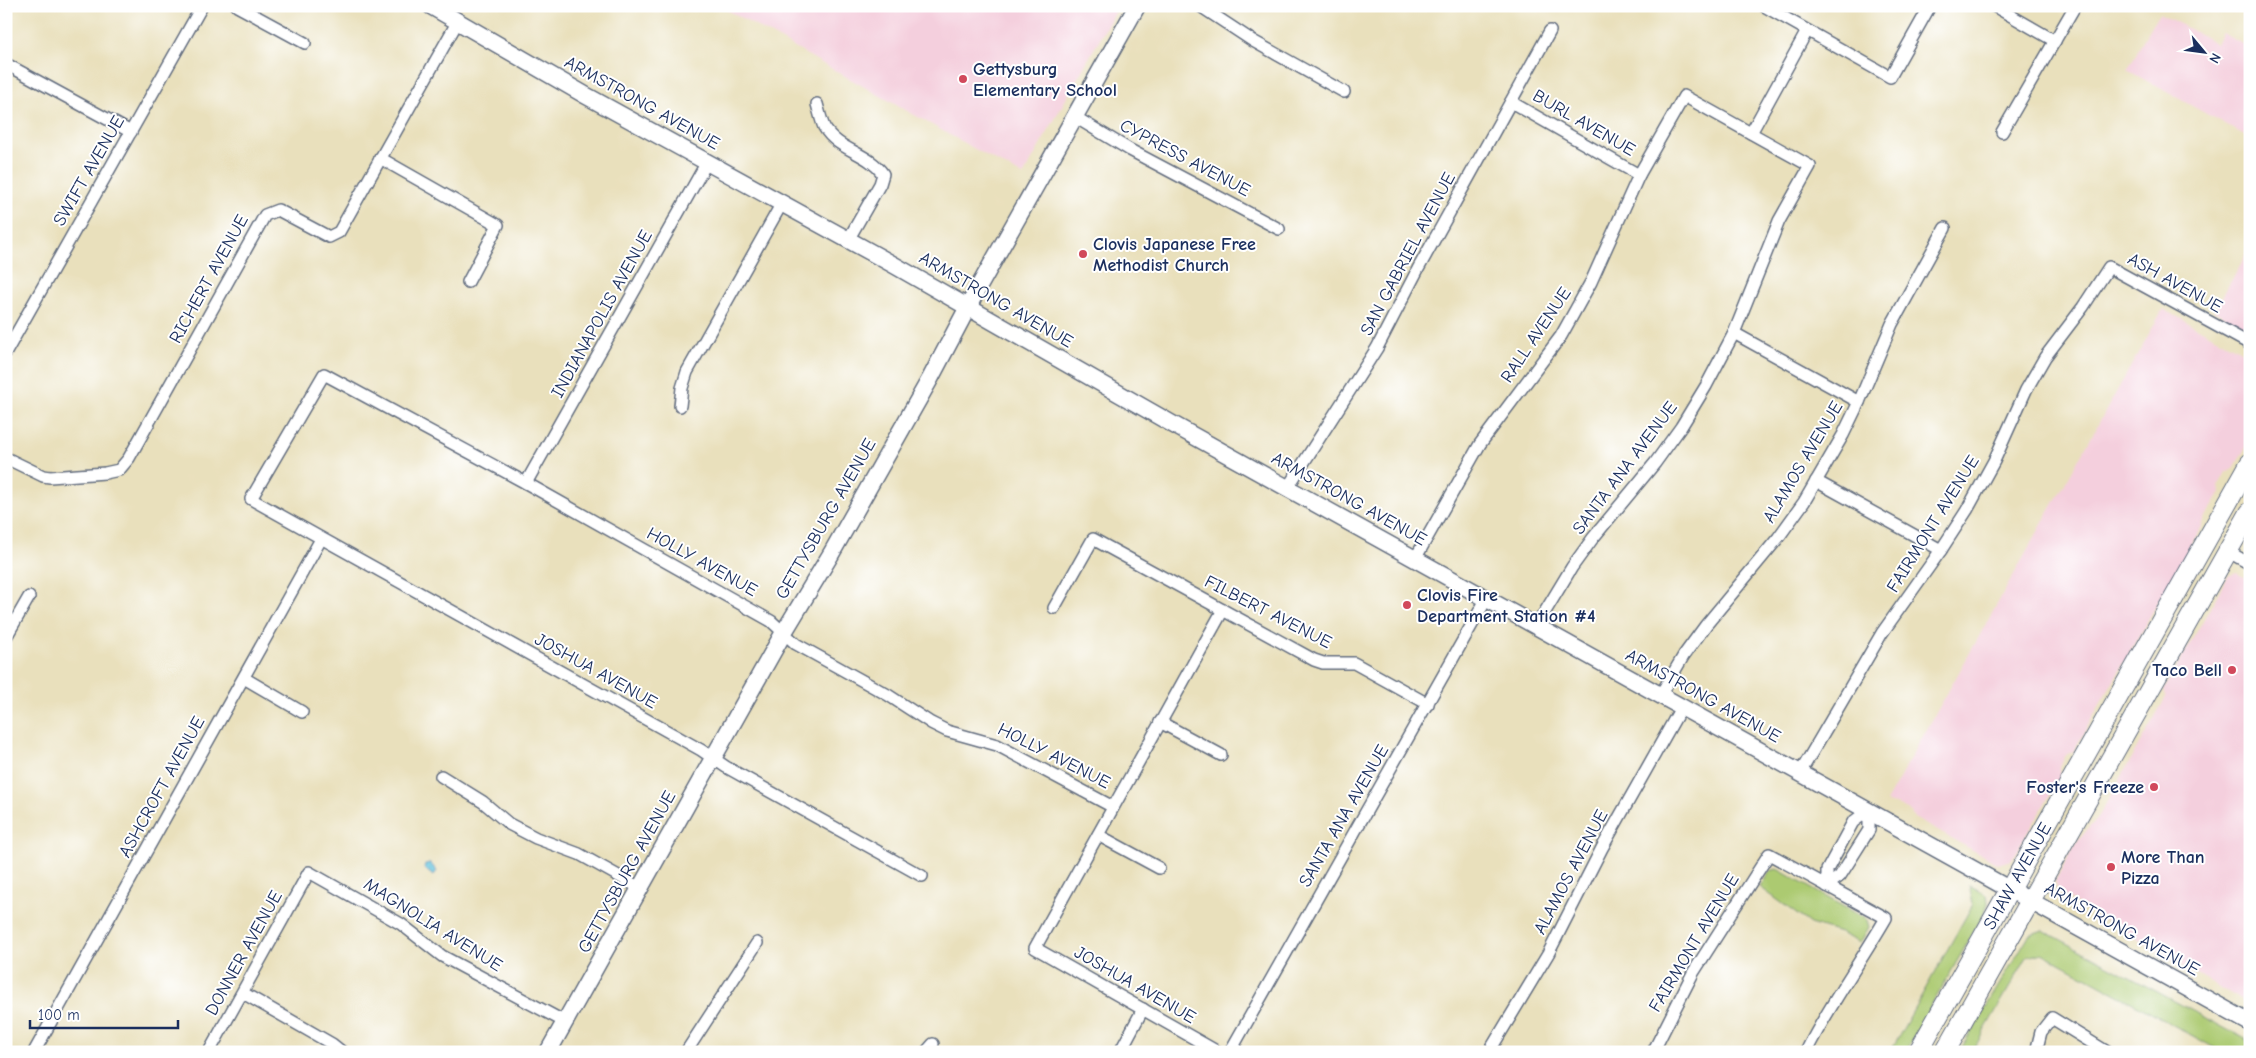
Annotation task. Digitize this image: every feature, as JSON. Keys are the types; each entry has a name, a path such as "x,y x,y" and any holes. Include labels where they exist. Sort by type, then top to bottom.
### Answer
{"main road":[{"name":"SHAW AVENUE","path":"1918,1052 2250,463"},
{"path":"2227,551 2223,547 2223,540 2241,504 2237,486"},
{"name":"SHAW AVENUE","path":"1945,1052 2250,512"}],"street":[{"name":"SWIFT AVENUE","path":"6,352 202,6"},
{"path":"237,6 305,43"},
{"name":"ARMSTRONG AVENUE","path":"431,6 585,95 782,203 1415,559 1537,625 2250,1023"},
{"name":"GETTYSBURG AVENUE","path":"548,1052 784,632 831,554 930,379 968,307 1137,6"},
{"path":"1200,6 1253,41 1344,92"},
{"path":"1764,6 1890,77 1930,6"},
{"path":"1994,6 2055,41"},
{"path":"2002,132 2075,6"},
{"name":"RICHERT AVENUE","path":"6,458 43,476 105,473 119,470 129,458 265,215 278,210 329,237 339,232 458,22"},
{"path":"1751,133 1807,30"},
{"name":"SAN GABRIEL AVENUE","path":"1288,487 1377,348 1550,32"},
{"path":"6,64 131,132"},
{"name":"RALL AVENUE","path":"1415,559 1480,444 1561,336 1591,282 1639,175 1684,96 1751,133"},
{"name":"BURL AVENUE","path":"1511,102 1639,175"},
{"path":"817,104 824,127 838,144 876,165 883,174 880,184 848,240"},
{"name":"CYPRESS AVENUE","path":"1075,117 1130,150 1279,229"},
{"name":"SANTA ANA AVENUE","path":"1537,625 1572,567 1593,538 1655,463 1681,427 1706,386 1734,333 1779,221 1810,166 1751,133"},
{"path":"380,158 498,224 468,282"},
{"name":"INDIANAPOLIS AVENUE","path":"526,483 707,162"},
{"path":"680,406 682,388 687,372 782,203"},
{"name":"ALAMOS AVENUE","path":"1661,694 1684,655 1706,625 1778,538 1816,481 1859,402 1892,324 1945,228"},
{"name":"ASH AVENUE","path":"2109,267 2250,344"},
{"name":"FAIRMONT AVENUE","path":"1800,773 1877,641 1942,550 1994,461 2026,390 2045,357 2083,308 2109,267"},
{"path":"1734,333 1859,402"},
{"name":"HOLLY AVENUE","path":"251,499 324,374 526,483 771,621 796,644 888,695 931,723 948,731 1004,748 1113,807"},
{"path":"1816,481 1942,550"},
{"name":"JOSHUA AVENUE","path":"251,499 922,876"},
{"name":"ASHCROFT AVENUE","path":"34,1052 321,539"},
{"name":"FILBERT AVENUE","path":"1054,608 1093,539 1314,660 1323,663 1354,663 1428,704"},
{"path":"2227,551 2250,564"},
{"path":"6,637 29,598"},
{"name":"SANTA ANA AVENUE","path":"1230,1052 1487,598"},
{"path":"1159,868 1098,834 1223,610"},
{"path":"244,678 302,712"},
{"name":"ALAMOS AVENUE","path":"1489,1052 1548,954 1602,848 1682,706"},
{"path":"1160,722 1221,755"},
{"path":"441,776 477,798 509,824 536,838 579,854 640,888"},
{"path":"1827,886 1840,876 1869,830 1868,810"},
{"path":"1827,886 1827,870 1852,822 1868,810"},
{"name":"JOSHUA AVENUE","path":"1098,834 1035,948 1218,1052"},
{"name":"FAIRMONT AVENUE","path":"1653,1052 1693,973 1769,854 1827,886"},
{"name":"DONNER AVENUE","path":"209,1052 309,872"},
{"name":"MAGNOLIA AVENUE","path":"309,872 401,924 442,956 565,1022"},
{"path":"1806,1052 1886,918 1827,886"},
{"path":"686,1052 757,943"},
{"path":"243,993 332,1044 342,1052"},
{"path":"1120,1052 1143,1009"},
{"path":"2036,1052 2041,1032 2052,1018 2107,1052"}],"shaded area":[{"name":"Gettysburg Elementary School","path":"720,6 1118,6 1023,176"},
{"path":"2159,13 2216,43 2222,33 2250,48 2250,138 2127,70"},
{"path":"2250,248 2250,331 2214,311"},
{"path":"2163,309 2250,356 2250,440 2234,468 2226,472 2219,485 2220,493 2073,752 2066,755 2059,768 2060,777 2040,812 2011,860 1998,864 1914,818 1911,812 1886,802"},
{"path":"2237,573 2250,581 2250,1005 2060,894 2055,881 2076,843 2099,816 2166,697 2164,690 2228,576"}],"green space":[{"path":"1777,869 1867,920 1869,927 1860,943 1840,933 1810,924 1760,887 1770,871"},
{"path":"1969,885 1987,895 1988,903 1984,914 1905,1052 1890,1052 1973,904"},
{"path":"2043,930 2250,1042 2250,1052 2222,1052 2042,953 2027,957 1972,1052 1959,1052 2029,935"}],"water":[{"path":"430,863 437,871 433,876 424,868 425,864"}],"place":[{"name":"Gettysburg Elementary School","path":"963,79"},
{"name":"Clovis Japanese Free Methodist Church","path":"1083,254"},
{"name":"Clovis Fire Department Station #4","path":"1407,605"},
{"name":"Taco Bell","path":"2232,670"},
{"name":"Foster's Freeze","path":"2154,787"},
{"name":"More Than Pizza","path":"2111,867"}]}
